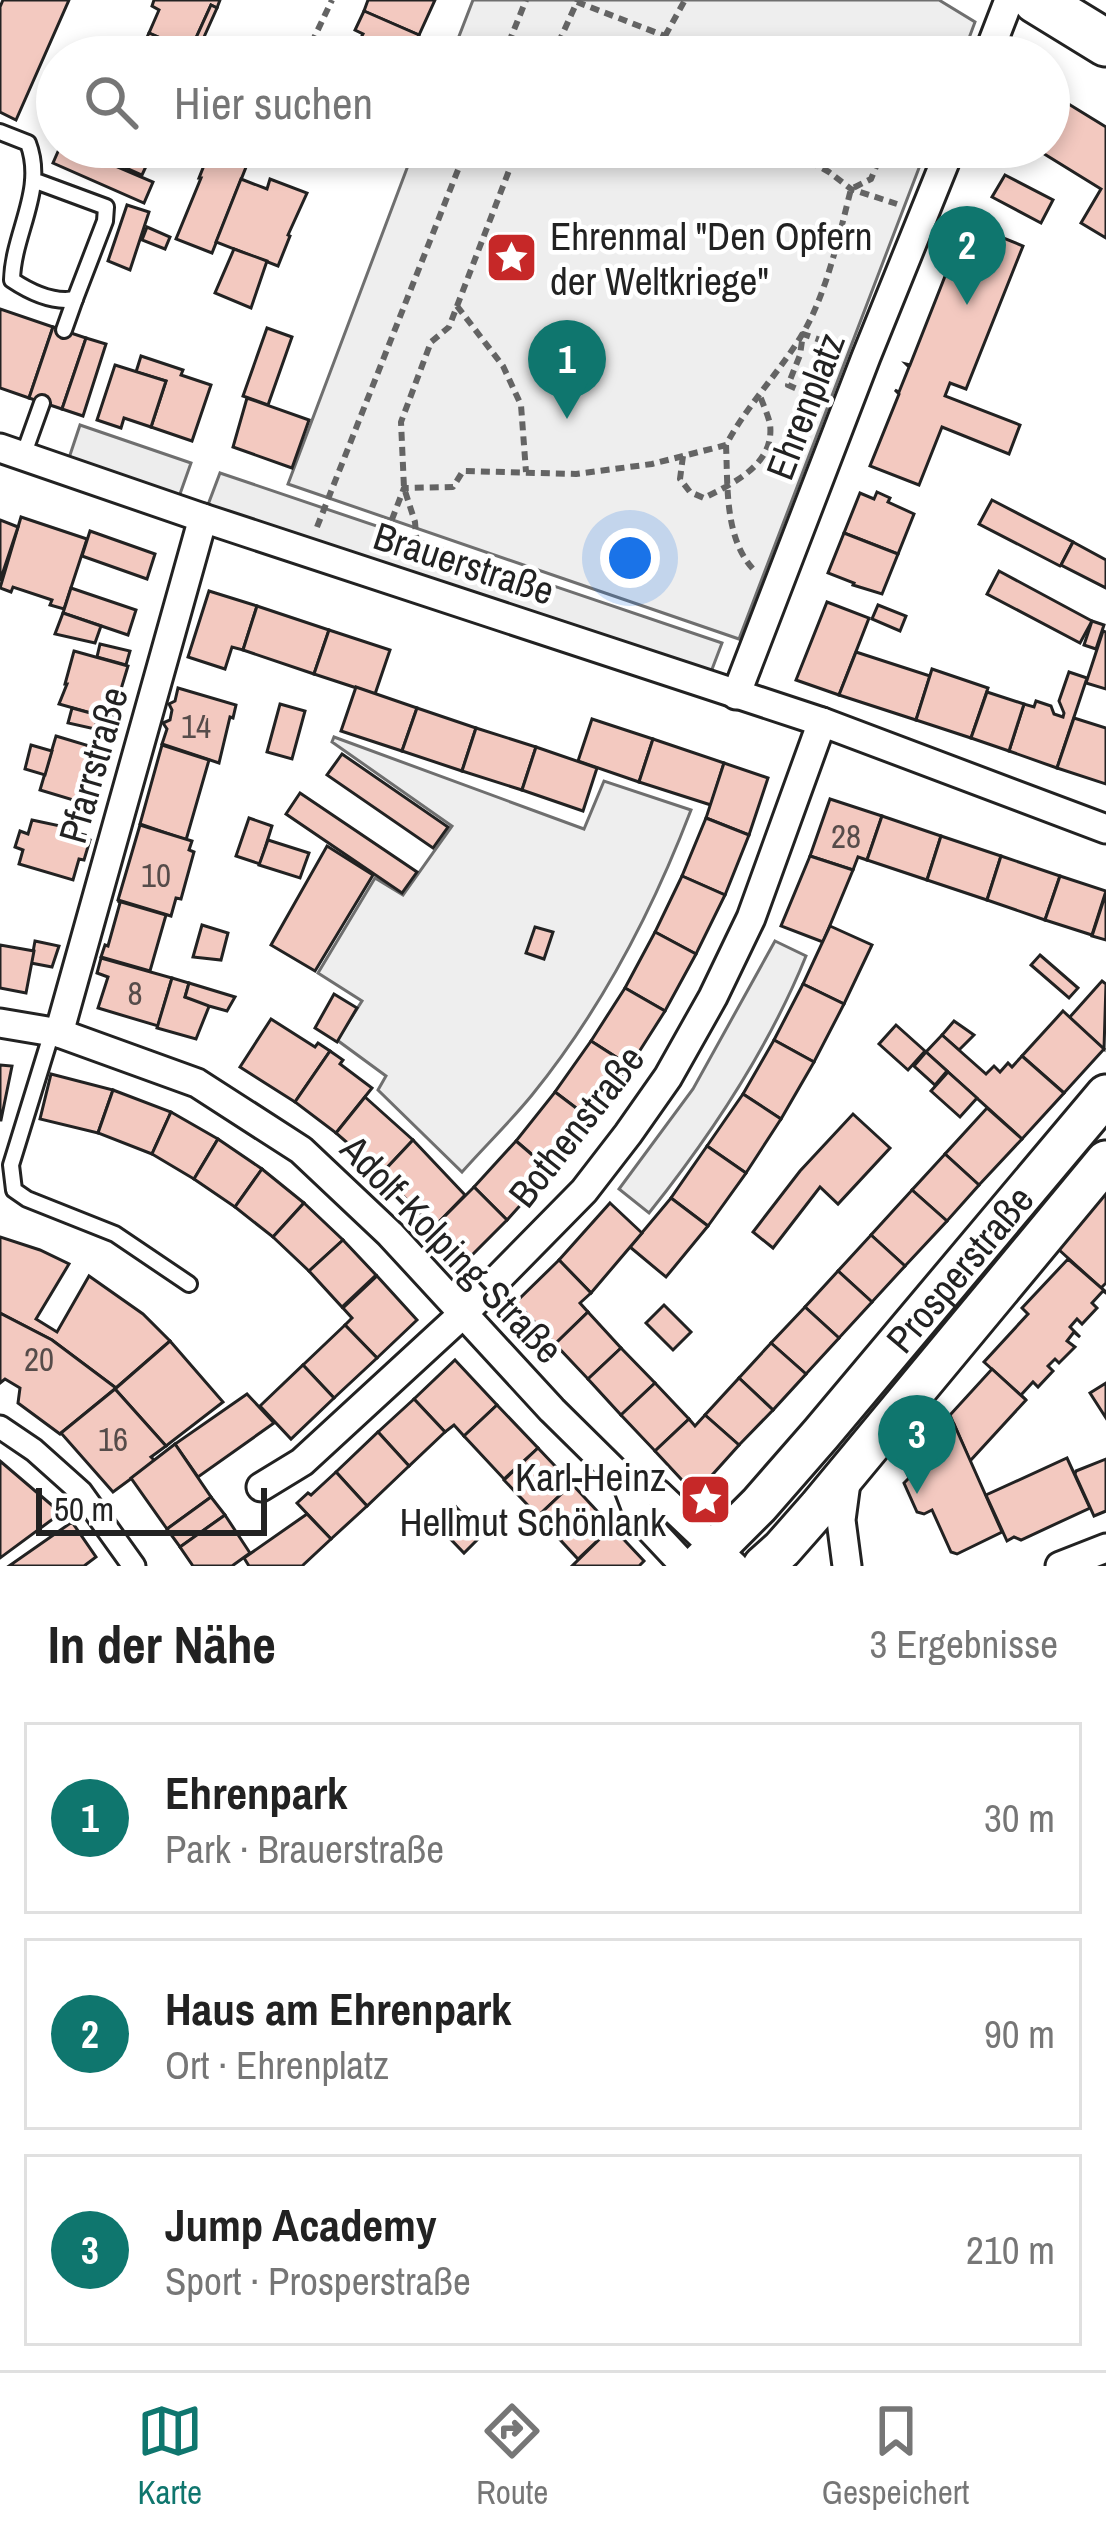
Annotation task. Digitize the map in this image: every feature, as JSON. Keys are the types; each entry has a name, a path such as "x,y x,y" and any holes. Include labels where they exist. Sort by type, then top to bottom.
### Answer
{"main road":[{"path":"1036,0 1106,43"},
{"name":"Prosperstraße","path":"708,1562 1106,1095"},
{"name":"Prosperstraße","path":"764,1566 1106,1161"}],"street":[{"path":"995,36 1009,0"},
{"name":"Ehrenplatz","path":"736,695 942,168"},
{"name":"Brauerstraße","path":"12,452 822,722 1106,830"},
{"name":"Pfarrstraße","path":"56,1032 203,518"},
{"name":"Bothenstraße","path":"261,1487 302,1462 464,1312 584,1191 668,1077 751,918 822,722"},
{"name":"Adolf-Kolping-Straße","path":"0,1023 56,1032 197,1083 301,1150 390,1234 627,1484 656,1493 708,1562"},
{"path":"0,1427 81,1492 134,1566"},
{"path":"848,1472 841,1520 848,1566"},
{"path":"1060,1566 1106,1548"}],"lane":[{"path":"0,132 28,143 34,159 32,196 12,280 27,290 64,301 75,298"},
{"path":"33,180 106,207 64,330"},
{"path":"12,452 42,403"},
{"path":"56,1032 11,1165 14,1190 115,1234 188,1284"}],"path":[{"path":"315,36 332,0"},
{"path":"511,36 526,0"},
{"path":"561,36 577,1 665,36 686,0"},
{"path":"307,552 459,168"},
{"path":"420,590 415,522 404,488 401,422 430,342 449,327 510,168"},
{"path":"822,168 851,189 923,214"},
{"path":"779,582 754,571 741,556 729,510 726,445 803,334 833,259 851,189 871,179 875,168"},
{"path":"457,306 503,366 521,405 526,472"},
{"path":"803,334 821,340"},
{"path":"803,334 788,385 845,409"},
{"path":"683,456 680,479 690,493 704,498 754,468 767,449 770,425 760,396"},
{"path":"404,488 453,487 463,470 576,474 652,464 726,445"},
{"path":"371,574 404,488"}],"shaded area":[{"path":"473,0 939,0 975,22 970,36 459,36"},
{"path":"407,168 919,168 739,639 288,484"},
{"path":"80,425 191,463 175,508 65,470"},
{"path":"220,473 722,643 706,685 203,518"},
{"path":"334,737 584,829 604,781 691,810 642,923 580,1029 532,1095 462,1172 378,1090 386,1076 337,1040 362,1001 318,973 375,878 403,895 452,826 332,742"},
{"path":"775,941 806,956 791,991 737,1090 649,1213 619,1189 693,1089"}],"building":[{"path":"3,0 69,0 53,36 36,36 36,75 16,120 0,112"},
{"path":"154,0 220,0 217,8 211,5 197,36 149,33 159,10 152,6"},
{"path":"368,0 435,0 419,35 364,11"},
{"path":"211,5 217,8 204,36 197,36"},
{"path":"364,11 419,35 362,36 355,30"},
{"path":"1070,105 1106,127 1106,238 1081,223 1101,189 1067,168"},
{"path":"64,168 120,168 153,182 144,203"},
{"path":"203,168 246,168 212,253 176,239"},
{"path":"1005,175 1053,200 1041,223 992,197"},
{"path":"241,179 267,189 270,179 307,193 278,266 216,242"},
{"path":"127,205 149,212 130,270 108,261"},
{"path":"966,223 1023,246 966,389 950,383 945,396 1020,425 1009,454 942,427 919,485 870,466 899,394 895,390 899,392 909,367 906,364 910,365"},
{"path":"147,227 170,237 165,249 142,240"},
{"path":"234,249 267,261 251,308 215,293"},
{"path":"0,309 53,327 29,398 0,388"},
{"path":"53,327 86,338 62,409 29,398"},
{"path":"267,328 292,337 268,405 243,396"},
{"path":"86,338 106,344 83,416 62,409"},
{"path":"141,356 211,385 192,441 151,427 166,381 136,372"},
{"path":"115,365 166,381 151,427 124,418 121,428 97,420"},
{"path":"247,398 309,420 292,468 233,447"},
{"path":"877,492 914,514 898,554 844,533 860,493 874,499"},
{"path":"992,500 1073,542 1061,565 979,524"},
{"path":"21,517 87,539 64,609 13,587 11,592 0,588"},
{"path":"0,520 18,527 0,581"},
{"path":"90,531 155,554 147,579 82,556"},
{"path":"844,533 898,554 882,594 828,573"},
{"path":"1073,542 1106,560 1106,588 1061,565"},
{"path":"999,571 1092,621 1080,643 987,594"},
{"path":"71,588 136,610 128,635 63,613"},
{"path":"209,591 257,606 243,650 232,647 225,669 188,657"},
{"path":"827,602 869,618 839,695 796,680"},
{"path":"878,605 906,616 900,631 872,619"},
{"path":"257,606 329,630 314,674 243,650"},
{"path":"63,613 101,626 95,643 55,634"},
{"path":"1092,621 1104,625 1096,649 1084,645"},
{"path":"329,630 390,650 375,694 314,674"},
{"path":"1106,632 1106,689 1086,683"},
{"path":"100,644 130,651 126,665 97,657"},
{"path":"74,651 128,666 112,719 59,704"},
{"path":"856,652 930,676 916,720 839,695"},
{"path":"932,669 988,688 971,738 916,720"},
{"path":"1069,672 1087,678 1057,768 1009,751 1024,704 1034,707 1036,701 1051,706 1054,714 1063,717 1059,701"},
{"path":"356,687 417,708 402,751 341,731"},
{"path":"178,688 236,705 219,763 162,744 167,729 163,723 170,720 169,704 175,701"},
{"path":"987,692 1024,704 1009,751 971,738"},
{"path":"280,704 305,711 292,759 267,752"},
{"path":"72,708 98,715 95,729 68,723"},
{"path":"417,708 476,728 462,771 402,751"},
{"path":"1074,718 1106,728 1106,784 1057,768"},
{"path":"592,719 653,739 639,782 578,761"},
{"path":"476,728 536,747 522,790 462,771"},
{"path":"56,736 108,752 93,806 40,790"},
{"path":"653,739 724,763 711,805 639,782"},
{"path":"31,745 52,751 45,775 25,769"},
{"path":"162,745 209,760 186,840 140,824"},
{"path":"536,747 597,768 583,811 522,790"},
{"path":"342,754 448,827 433,848 327,775"},
{"path":"724,763 768,778 749,835 706,818"},
{"path":"300,793 417,872 402,893 286,814"},
{"path":"830,799 882,816 867,860 858,857 853,870 810,856"},
{"path":"882,816 941,836 927,880 867,860"},
{"path":"249,818 272,826 260,864 236,856"},
{"path":"706,818 749,835 725,895 682,876"},
{"path":"32,820 70,828 90,840 73,880 19,864 23,850 15,847 20,831 28,834"},
{"path":"140,825 192,841 189,850 194,852 181,899 176,898 171,916 118,900"},
{"path":"941,836 1001,856 987,900 927,880"},
{"path":"268,840 309,853 300,878 259,865"},
{"path":"327,846 373,875 315,971 271,945"},
{"path":"810,856 853,870 823,942 781,926"},
{"path":"1001,856 1060,876 1045,920 987,900"},
{"path":"682,876 725,895 696,954 655,932"},
{"path":"1060,876 1106,891 1092,935 1045,920"},
{"path":"1106,893 1106,940 1092,936"},
{"path":"118,901 166,915 150,971 101,957"},
{"path":"202,925 228,933 221,960 193,957"},
{"path":"830,926 872,945 844,1004 803,984"},
{"path":"535,927 553,932 544,959 526,953"},
{"path":"655,932 696,954 665,1011 625,988"},
{"path":"35,941 59,946 52,967 31,963"},
{"path":"0,945 34,951 26,993 0,988"},
{"path":"1040,955 1078,988 1069,998 1031,965"},
{"path":"101,958 172,978 158,1026 98,1008 108,977 97,973"},
{"path":"172,978 189,983 185,997 210,1004 196,1039 157,1028"},
{"path":"1102,981 1106,984 1104,1049 1069,1018"},
{"path":"189,983 235,997 227,1011 209,1006 185,997"},
{"path":"803,984 844,1004 814,1062 774,1040"},
{"path":"625,988 665,1011 630,1066 591,1041"},
{"path":"334,994 357,1008 337,1042 315,1028"},
{"path":"1063,1011 1104,1049 1064,1093 1022,1056"},
{"path":"271,1019 315,1047 318,1043 330,1051 295,1102 240,1067"},
{"path":"954,1021 974,1035 959,1050 942,1035"},
{"path":"896,1025 925,1051 908,1070 879,1044"},
{"path":"942,1035 986,1074 994,1066 1000,1072 1008,1063 1012,1067 1022,1056 1064,1093 1022,1139 926,1052"},
{"path":"774,1040 814,1062 781,1119 743,1094"},
{"path":"591,1041 630,1066 592,1120 555,1092"},
{"path":"330,1051 372,1088 336,1133 295,1102"},
{"path":"926,1052 947,1071 935,1085 914,1066"},
{"path":"0,1065 12,1066 1,1120 0,1120"},
{"path":"948,1072 977,1098 960,1117 931,1091"},
{"path":"51,1074 113,1090 98,1133 40,1119"},
{"path":"113,1090 171,1112 152,1154 98,1133"},
{"path":"555,1092 592,1120 551,1171 516,1141"},
{"path":"743,1094 781,1119 746,1173 707,1146"},
{"path":"365,1097 413,1140 382,1173 336,1133"},
{"path":"987,1108 1022,1139 979,1185 945,1154"},
{"path":"171,1112 218,1139 194,1179 152,1154"},
{"path":"853,1114 890,1148 838,1204 820,1187 773,1248 753,1232"},
{"path":"218,1139 262,1169 235,1207 194,1179"},
{"path":"413,1140 465,1195 433,1228 382,1173"},
{"path":"516,1141 551,1171 507,1220 474,1187"},
{"path":"707,1146 746,1173 708,1226 671,1198"},
{"path":"945,1154 979,1185 947,1221 912,1190"},
{"path":"262,1169 304,1203 273,1237 235,1207"},
{"path":"474,1187 507,1220 465,1262 433,1228"},
{"path":"912,1190 947,1221 905,1266 871,1235"},
{"path":"1106,1193 1106,1283 1101,1288 1057,1248"},
{"path":"671,1198 708,1226 666,1277 630,1247"},
{"path":"304,1203 343,1240 309,1271 273,1237"},
{"path":"610,1203 642,1233 591,1293 559,1260"},
{"path":"871,1235 905,1266 872,1302 838,1271"},
{"path":"0,1237 69,1264 36,1319 57,1332 89,1276 143,1314 170,1341 116,1388 52,1340 0,1313"},
{"path":"343,1240 376,1275 342,1307 309,1271"},
{"path":"1068,1259 1106,1293 1092,1303 1097,1308 1082,1324 1077,1319 1070,1327 1080,1337 1074,1332 1067,1341 1075,1347 1059,1363 1055,1359 1048,1366 1053,1371 1038,1387 1033,1382 1021,1395 1026,1400 984,1362 1028,1314 1022,1308"},
{"path":"559,1260 591,1293 580,1303 588,1312 555,1344 516,1302"},
{"path":"838,1271 872,1302 839,1338 805,1307"},
{"path":"377,1276 417,1320 377,1358 345,1325 352,1318 343,1308"},
{"path":"664,1305 691,1332 673,1350 646,1323"},
{"path":"805,1307 839,1338 806,1374 771,1343"},
{"path":"588,1312 621,1348 588,1379 555,1344"},
{"path":"0,1313 52,1340 116,1388 60,1434 18,1403 20,1388 5,1379 0,1383"},
{"path":"345,1325 377,1358 334,1398 303,1365"},
{"path":"170,1341 223,1402 166,1446 115,1389"},
{"path":"771,1343 806,1374 773,1410 739,1378"},
{"path":"621,1348 655,1383 621,1415 588,1379"},
{"path":"455,1360 497,1405 464,1436 454,1425 445,1432 414,1399"},
{"path":"303,1365 334,1398 291,1439 260,1406"},
{"path":"992,1369 1026,1400 970,1461 950,1415"},
{"path":"739,1378 773,1410 739,1445 705,1415"},
{"path":"655,1383 689,1419 655,1451 621,1415"},
{"path":"1106,1383 1106,1418 1090,1393"},
{"path":"115,1389 166,1446 151,1457 155,1461 113,1492 61,1433"},
{"path":"247,1394 274,1423 198,1477 175,1444"},
{"path":"414,1399 445,1432 409,1466 378,1432"},
{"path":"497,1405 538,1448 504,1479 464,1436"},
{"path":"705,1415 739,1445 695,1494 655,1451 689,1419 695,1426"},
{"path":"954,1424 1002,1532 957,1554 951,1552 932,1510 917,1512 904,1483 909,1478 901,1460"},
{"path":"378,1432 409,1466 367,1506 336,1472"},
{"path":"175,1444 211,1497 167,1529 131,1478"},
{"path":"538,1448 572,1484 538,1516 504,1480"},
{"path":"1067,1458 1090,1508 1021,1540 1007,1541 986,1495"},
{"path":"1106,1459 1106,1511 1094,1516 1075,1474"},
{"path":"0,1461 61,1513 0,1558"},
{"path":"336,1472 367,1506 331,1539 297,1503"},
{"path":"572,1484 612,1527 578,1559 538,1516"},
{"path":"211,1497 225,1515 180,1547 167,1529"},
{"path":"456,1507 482,1535 464,1553 437,1525"},
{"path":"307,1514 331,1539 302,1566 249,1566 244,1558"},
{"path":"225,1515 250,1553 232,1566 193,1566 180,1547"},
{"path":"72,1522 96,1557 84,1566 9,1566"},
{"path":"612,1527 644,1561 639,1566 572,1566"}],"place":[{"name":"Ehrenmal \"Den Opfern der Weltkriege\"","path":"511,258"},
{"name":"Haus am Ehrenpark","path":"967,305"},
{"name":"Ehrenpark","path":"567,419"},
{"name":"Jump Academy","path":"917,1494"},
{"name":"Karl-Heinz Hellmut Schönlank","path":"705,1499"}]}
